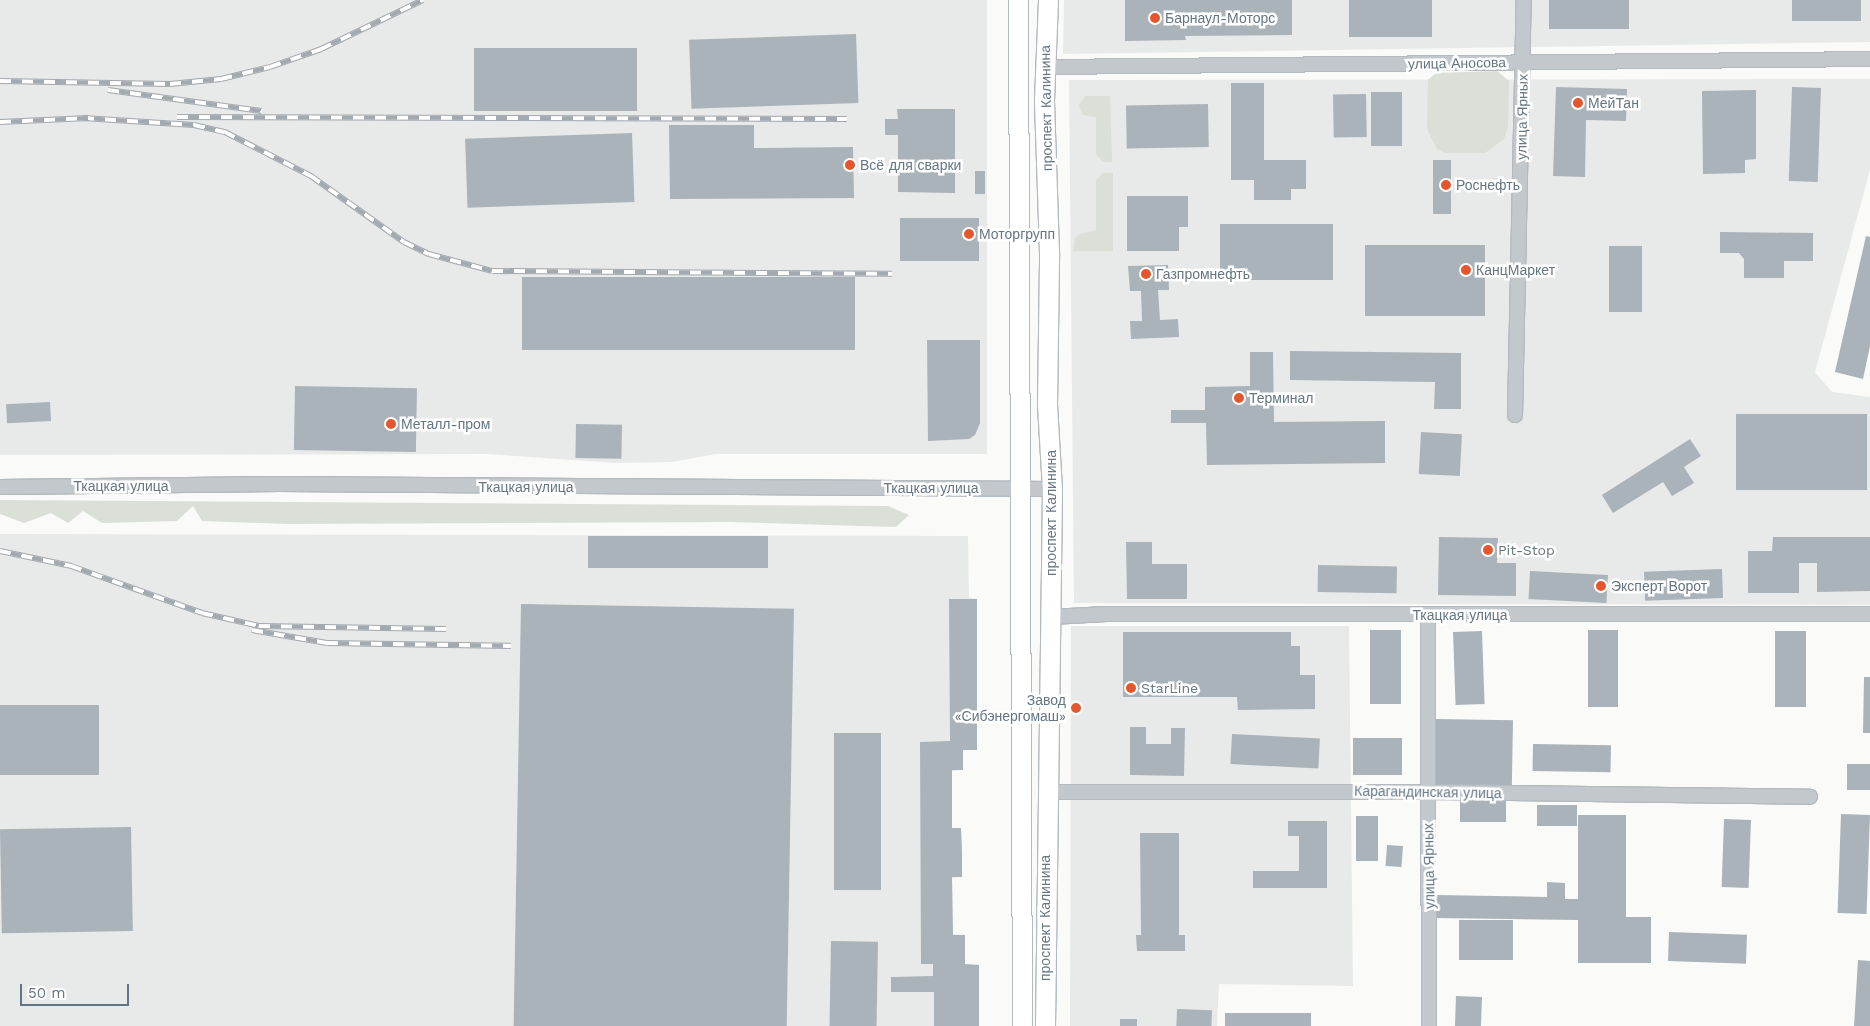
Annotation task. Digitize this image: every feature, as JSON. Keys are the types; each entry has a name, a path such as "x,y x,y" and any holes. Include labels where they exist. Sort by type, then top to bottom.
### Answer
{"main road":[{"name":"проспект Калинина","path":"1018,0 1022,614 1022,1026"},
{"name":"проспект Калинина","path":"1045,1026 1046,792 1051,617 1052,489 1048,404 1049,252 1044,68 1048,0"},
{"path":"1019,67 1044,68"},
{"path":"1022,614 1051,617"}],"street":[{"name":"улица Ярных","path":"1515,415 1524,0"},
{"name":"улица Аносова","path":"1044,68 1870,59"},
{"name":"Ткацкая улица","path":"0,487 280,484 1052,489"},
{"name":"Ткацкая улица","path":"1051,617 1106,614 1870,614"},
{"name":"улица Ярных","path":"1428,615 1429,1026"},
{"name":"Карагандинская улица","path":"1046,792 1428,792 1810,797"}],"shaded area":[{"path":"0,0 987,0 987,454 716,454 672,462 616,463 488,454 0,455"},
{"path":"1064,0 1870,0 1870,42 1063,54"},
{"path":"1497,71 1509,81 1508,127 1504,139 1485,153 1445,153 1437,149 1427,129 1428,80 1436,73"},
{"path":"1870,79 1870,170 1815,372 1832,392 1870,397 1870,605 1074,603 1069,80"},
{"path":"1085,96 1110,96 1112,162 1103,162 1096,154 1096,117 1083,115 1079,105"},
{"path":"1102,173 1113,173 1113,251 1073,251 1075,238 1080,234 1096,230 1096,181"},
{"path":"0,500 888,506 909,515 896,527 730,522 288,524 202,521 193,506 177,521 102,523 83,511 68,523 51,513 24,523 0,514"},
{"path":"0,534 968,536 969,598 977,599 977,750 963,750 963,770 952,771 952,828 961,828 962,853 962,877 952,878 953,934 965,935 965,964 979,965 979,1026 0,1026"},
{"path":"1071,626 1349,626 1353,986 1219,984 1217,1026 1070,1026"}],"building":[{"path":"1125,0 1292,0 1292,35 1185,36 1186,40 1125,41"},
{"path":"1349,0 1432,0 1432,37 1349,37"},
{"path":"1549,0 1629,0 1629,29 1549,29"},
{"path":"1792,0 1861,0 1861,21 1792,21"},
{"path":"856,34 858,103 692,109 689,40"},
{"path":"474,48 637,48 637,111 474,111"},
{"path":"1231,83 1264,83 1264,160 1306,160 1306,189 1291,189 1291,200 1254,200 1254,180 1231,180"},
{"path":"1556,87 1627,89 1626,121 1586,120 1585,177 1553,176"},
{"path":"1792,87 1821,88 1818,182 1789,181"},
{"path":"1756,90 1756,159 1745,160 1745,173 1703,174 1702,91"},
{"path":"1371,92 1402,92 1402,146 1371,146"},
{"path":"1366,94 1367,137 1334,138 1333,95"},
{"path":"1208,104 1209,147 1127,148 1126,105"},
{"path":"897,109 955,109 955,193 898,192 898,135 885,135 885,119 898,119"},
{"path":"669,125 754,125 754,148 853,147 854,198 670,199"},
{"path":"632,133 634,202 468,208 465,139"},
{"path":"1433,160 1451,160 1451,214 1433,214"},
{"path":"975,171 985,171 985,194 975,194"},
{"path":"1127,196 1188,196 1188,227 1179,227 1179,251 1127,251"},
{"path":"900,218 979,218 979,261 900,261"},
{"path":"1220,224 1333,224 1333,280 1220,280"},
{"path":"1720,232 1813,233 1813,261 1784,261 1784,278 1744,278 1744,259 1739,253 1720,253"},
{"path":"1866,236 1870,237 1870,346 1863,379 1835,372"},
{"path":"1365,245 1485,245 1485,316 1365,316"},
{"path":"1609,246 1642,246 1642,312 1609,312"},
{"path":"1168,265 1169,290 1158,290 1160,320 1178,319 1179,337 1131,339 1130,321 1142,321 1141,291 1130,291 1128,266"},
{"path":"522,277 855,277 855,350 522,350"},
{"path":"927,340 980,340 980,423 975,435 969,439 928,441"},
{"path":"1290,351 1461,353 1461,409 1434,409 1435,382 1290,380"},
{"path":"1250,352 1273,352 1274,422 1385,421 1385,463 1207,465 1206,423 1171,423 1171,410 1205,410 1205,387 1250,386"},
{"path":"295,386 417,388 416,452 294,450"},
{"path":"50,402 51,421 7,423 6,404"},
{"path":"1736,414 1867,414 1867,490 1736,490"},
{"path":"576,424 622,425 621,459 575,458"},
{"path":"1421,432 1462,434 1460,476 1419,474"},
{"path":"1690,439 1701,456 1684,467 1694,483 1672,496 1663,482 1613,513 1602,495"},
{"path":"588,536 768,536 768,568 588,568"},
{"path":"1439,537 1498,538 1497,563 1516,563 1516,596 1438,595"},
{"path":"1773,537 1870,537 1870,591 1817,592 1817,563 1799,563 1799,593 1748,593 1748,551 1772,551"},
{"path":"1126,542 1152,542 1152,564 1187,564 1187,599 1127,599"},
{"path":"1318,565 1397,566 1397,593 1318,592"},
{"path":"1722,569 1723,598 1645,601 1644,572"},
{"path":"1530,571 1608,575 1606,603 1529,599"},
{"path":"949,599 977,599 977,750 963,750 963,770 952,770 952,828 961,828 962,877 952,877 953,935 965,935 965,964 979,965 979,1026 934,1026 934,992 891,992 891,977 933,976 933,964 921,964 920,742 950,741"},
{"path":"521,604 794,609 787,1026 514,1026"},
{"path":"1370,630 1401,630 1401,704 1370,704"},
{"path":"1588,630 1618,630 1618,707 1588,707"},
{"path":"1482,631 1485,704 1456,705 1453,632"},
{"path":"1775,631 1806,631 1806,707 1775,707"},
{"path":"1123,632 1291,632 1291,646 1300,646 1300,675 1315,675 1315,709 1238,710 1237,697 1123,697"},
{"path":"1864,677 1870,677 1870,733 1863,733"},
{"path":"0,705 99,705 99,775 0,775"},
{"path":"1436,719 1513,720 1512,787 1435,786"},
{"path":"1130,727 1146,727 1146,744 1171,744 1171,728 1185,728 1184,776 1130,775"},
{"path":"834,733 881,733 881,890 834,890"},
{"path":"1232,734 1320,739 1318,769 1230,764"},
{"path":"1353,738 1402,738 1402,775 1353,775"},
{"path":"1533,744 1611,745 1611,772 1533,771"},
{"path":"1847,764 1870,764 1870,790 1847,790"},
{"path":"1460,797 1506,797 1506,822 1460,822"},
{"path":"1537,805 1577,805 1577,826 1537,826"},
{"path":"1841,814 1870,815 1867,914 1838,913"},
{"path":"1578,815 1626,815 1626,917 1651,917 1651,963 1578,963 1578,920 1435,918 1436,895 1547,897 1547,882 1565,883 1565,899 1578,899"},
{"path":"1356,816 1378,816 1378,861 1356,861"},
{"path":"1724,819 1751,820 1749,888 1722,887"},
{"path":"1288,821 1327,821 1327,888 1253,888 1253,871 1299,871 1299,836 1288,836"},
{"path":"131,827 133,931 2,933 0,829"},
{"path":"1140,833 1179,833 1179,935 1185,935 1185,951 1137,951 1136,935 1141,935"},
{"path":"1387,845 1403,846 1401,867 1386,866"},
{"path":"1459,920 1513,920 1513,960 1459,960"},
{"path":"1669,932 1747,935 1746,964 1668,961"},
{"path":"831,941 878,942 877,1026 830,1026"},
{"path":"1858,960 1870,961 1870,1026 1854,1026"},
{"path":"1456,996 1482,997 1481,1026 1455,1026"},
{"path":"1177,1009 1212,1010 1211,1026 1176,1026"},
{"path":"1225,1013 1311,1013 1311,1026 1225,1026"},
{"path":"1120,1019 1137,1019 1137,1026 1120,1026"}],"railway":[{"path":"0,81 170,84 221,79 270,67 321,49 423,0"},
{"path":"108,90 262,111"},
{"path":"177,117 847,119"},
{"path":"83,118 194,125 225,132 311,176 404,242 429,254 492,271 892,274"},
{"path":"0,122 89,118"},
{"path":"0,551 71,566 202,613 259,626 446,629"},
{"path":"252,630 327,643 511,646"}],"place":[{"name":"Барнаул-Моторс","path":"1155,18"},
{"name":"МейТан","path":"1578,103"},
{"name":"Всё для сварки","path":"850,165"},
{"name":"Роснефть","path":"1446,185"},
{"name":"Моторгрупп","path":"969,234"},
{"name":"КанцМаркет","path":"1466,270"},
{"name":"Газпромнефть","path":"1146,274"},
{"name":"Терминал","path":"1239,398"},
{"name":"Металл-пром","path":"391,424"},
{"name":"Pit-Stop","path":"1488,550"},
{"name":"Эксперт Ворот","path":"1601,586"},
{"name":"StarLine","path":"1131,688"},
{"name":"Завод «Сибэнергомаш»","path":"1076,708"}]}
